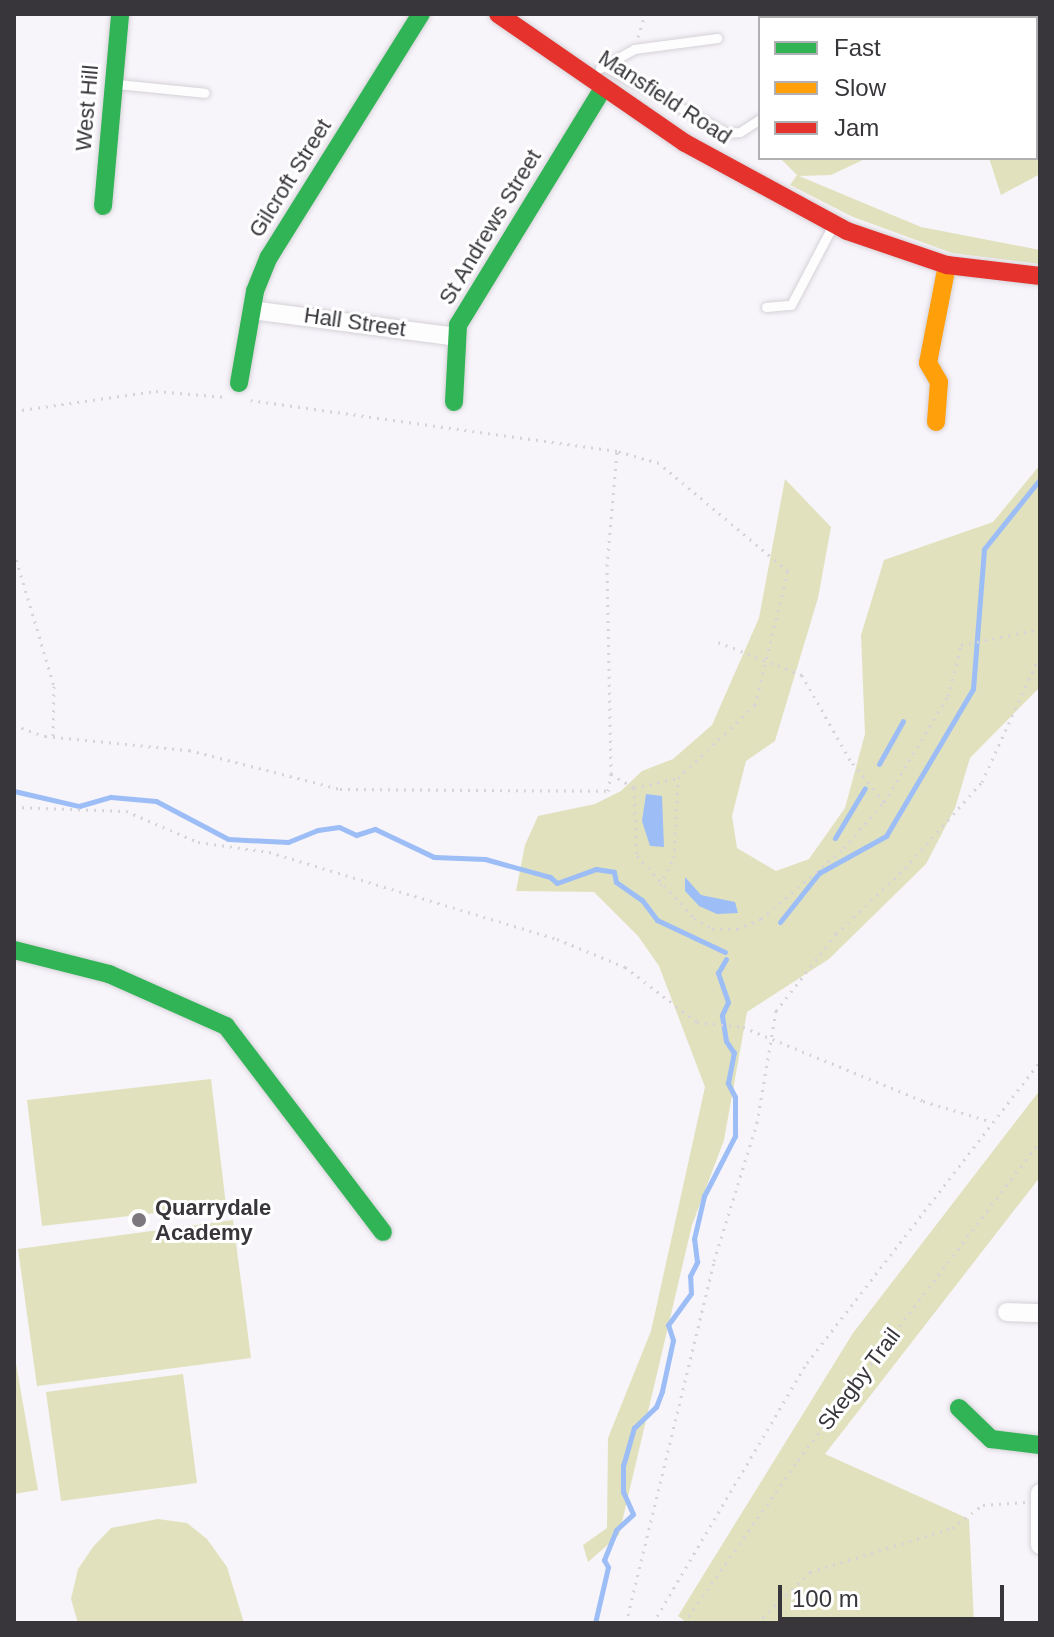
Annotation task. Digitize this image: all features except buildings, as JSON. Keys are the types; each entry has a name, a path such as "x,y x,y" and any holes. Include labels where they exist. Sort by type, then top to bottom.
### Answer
{"street":[{"name":"West Hill","path":"103,206 120,14"},
{"name":"Gilcroft Street","path":"239,383 252,310 269,257 421,14"},
{"name":"Mansfield Road","path":"498,14 685,143 834,224 947,265 1040,276"},
{"name":"St Andrews Street","path":"454,402 458,325 603,88"},
{"path":"936,422 939,382 928,363 947,265"},
{"name":"Hall Street","path":"252,310 457,337"},
{"path":"14,950 50,955 109,974 193,1007 226,1026 383,1232"},
{"path":"1007,1312 1040,1313"},
{"path":"959,1419 991,1439 1040,1445"},
{"path":"1039,1497 1040,1545"}],"lane":[{"path":"586,75 634,49 717,38"},
{"path":"604,66 727,133 740,132 758,120"},
{"path":"113,84 205,93"},
{"path":"766,307 791,305 834,224"}],"path":[{"path":"634,49 645,14"},
{"path":"14,411 156,391 617,451 659,463 788,571 768,665 755,705 678,778 634,788 611,774"},
{"path":"14,725 53,737 189,750 340,789 608,791 611,774 607,566 617,451"},
{"path":"14,552 54,686 53,737"},
{"path":"634,788 637,856 660,885 712,929 737,929 761,919 844,848 884,802 948,696 961,645 1040,629"},
{"path":"718,642 768,665 802,675 850,760 884,802"},
{"path":"626,1623 714,1261 757,1123 776,1011 836,934 905,868 982,782 1040,655"},
{"path":"660,885 674,858 678,778"},
{"path":"14,807 126,811 198,842 269,852 557,939 625,967 697,1022 743,1027 923,1101 992,1122"},
{"path":"653,1623 807,1363 1040,1061"},
{"name":"Skegby Trail","path":"684,1623 798,1460 1040,1141"},
{"path":"757,1623 810,1572 952,1528 983,1505 1039,1497"}],"green space":[{"path":"1040,14 1040,77 1038,16 860,16"},
{"path":"1038,143 1040,174 1001,195 990,160 1038,160"},
{"path":"782,160 863,160 831,175 799,176 921,227 1040,250 1040,264 952,253 853,217 790,185 797,175"},
{"path":"1040,465 1040,687 970,758 955,808 926,864 829,959 747,1012 724,1140 692,1225 619,1535 588,1562 583,1545 607,1528 608,1438 651,1331 705,1087 659,966 638,936 594,892 516,891 525,845 538,816 595,804 621,791 642,771 673,759 712,725 759,618 785,479 831,527 818,598 775,741 746,761 732,816 737,848 776,871 809,859 845,808 865,734 861,635 884,560 993,522"},
{"path":"211,1079 226,1205 42,1226 27,1100"},
{"path":"1040,1090 1040,1177 825,1454 969,1519 974,1623 687,1623 678,1616 853,1333"},
{"path":"233,1220 251,1358 37,1386 18,1249"},
{"path":"14,1352 38,1490 14,1494"},
{"path":"183,1374 197,1483 61,1501 46,1392"},
{"path":"158,1519 187,1523 207,1539 227,1567 244,1623 78,1623 71,1599 78,1569 93,1547 111,1528"}],"water":[{"path":"646,794 662,796 664,847 650,846 642,821"},
{"path":"685,877 701,895 735,902 738,913 717,914 699,906 685,891"}],"waterway":[{"path":"780,922 819,873 886,836 973,689 984,549 1040,479"},
{"path":"879,764 903,721"},
{"path":"835,838 865,788"},
{"path":"14,791 79,806 111,797 156,801 228,839 288,842 318,830 339,827 356,835 375,829 434,857 485,859 550,877 557,883 596,869 614,872 616,882 642,900 657,920 725,952"},
{"path":"595,1623 608,1567 604,1560 616,1530 633,1514 623,1492 623,1466 634,1428 656,1407 662,1391 673,1340 668,1325 691,1293 690,1276 697,1262 694,1239 704,1196 735,1136 735,1097 728,1083 734,1053 726,1041 722,1015 728,1002 718,973 726,959"}],"traffic: fast":[{"path":"103,206 120,14"},
{"path":"239,383 255,291 269,257 421,14"},
{"path":"454,402 458,325 603,88"},
{"path":"14,950 109,974 226,1026 383,1232"},
{"path":"959,1408 991,1439 1040,1445"}],"traffic: slow":[{"path":"936,422 939,382 928,363 947,265"}],"traffic: jam":[{"path":"498,14 685,143 847,231 947,265 1040,276"}],"place":[{"name":"Quarrydale Academy","path":"139,1220"}]}
